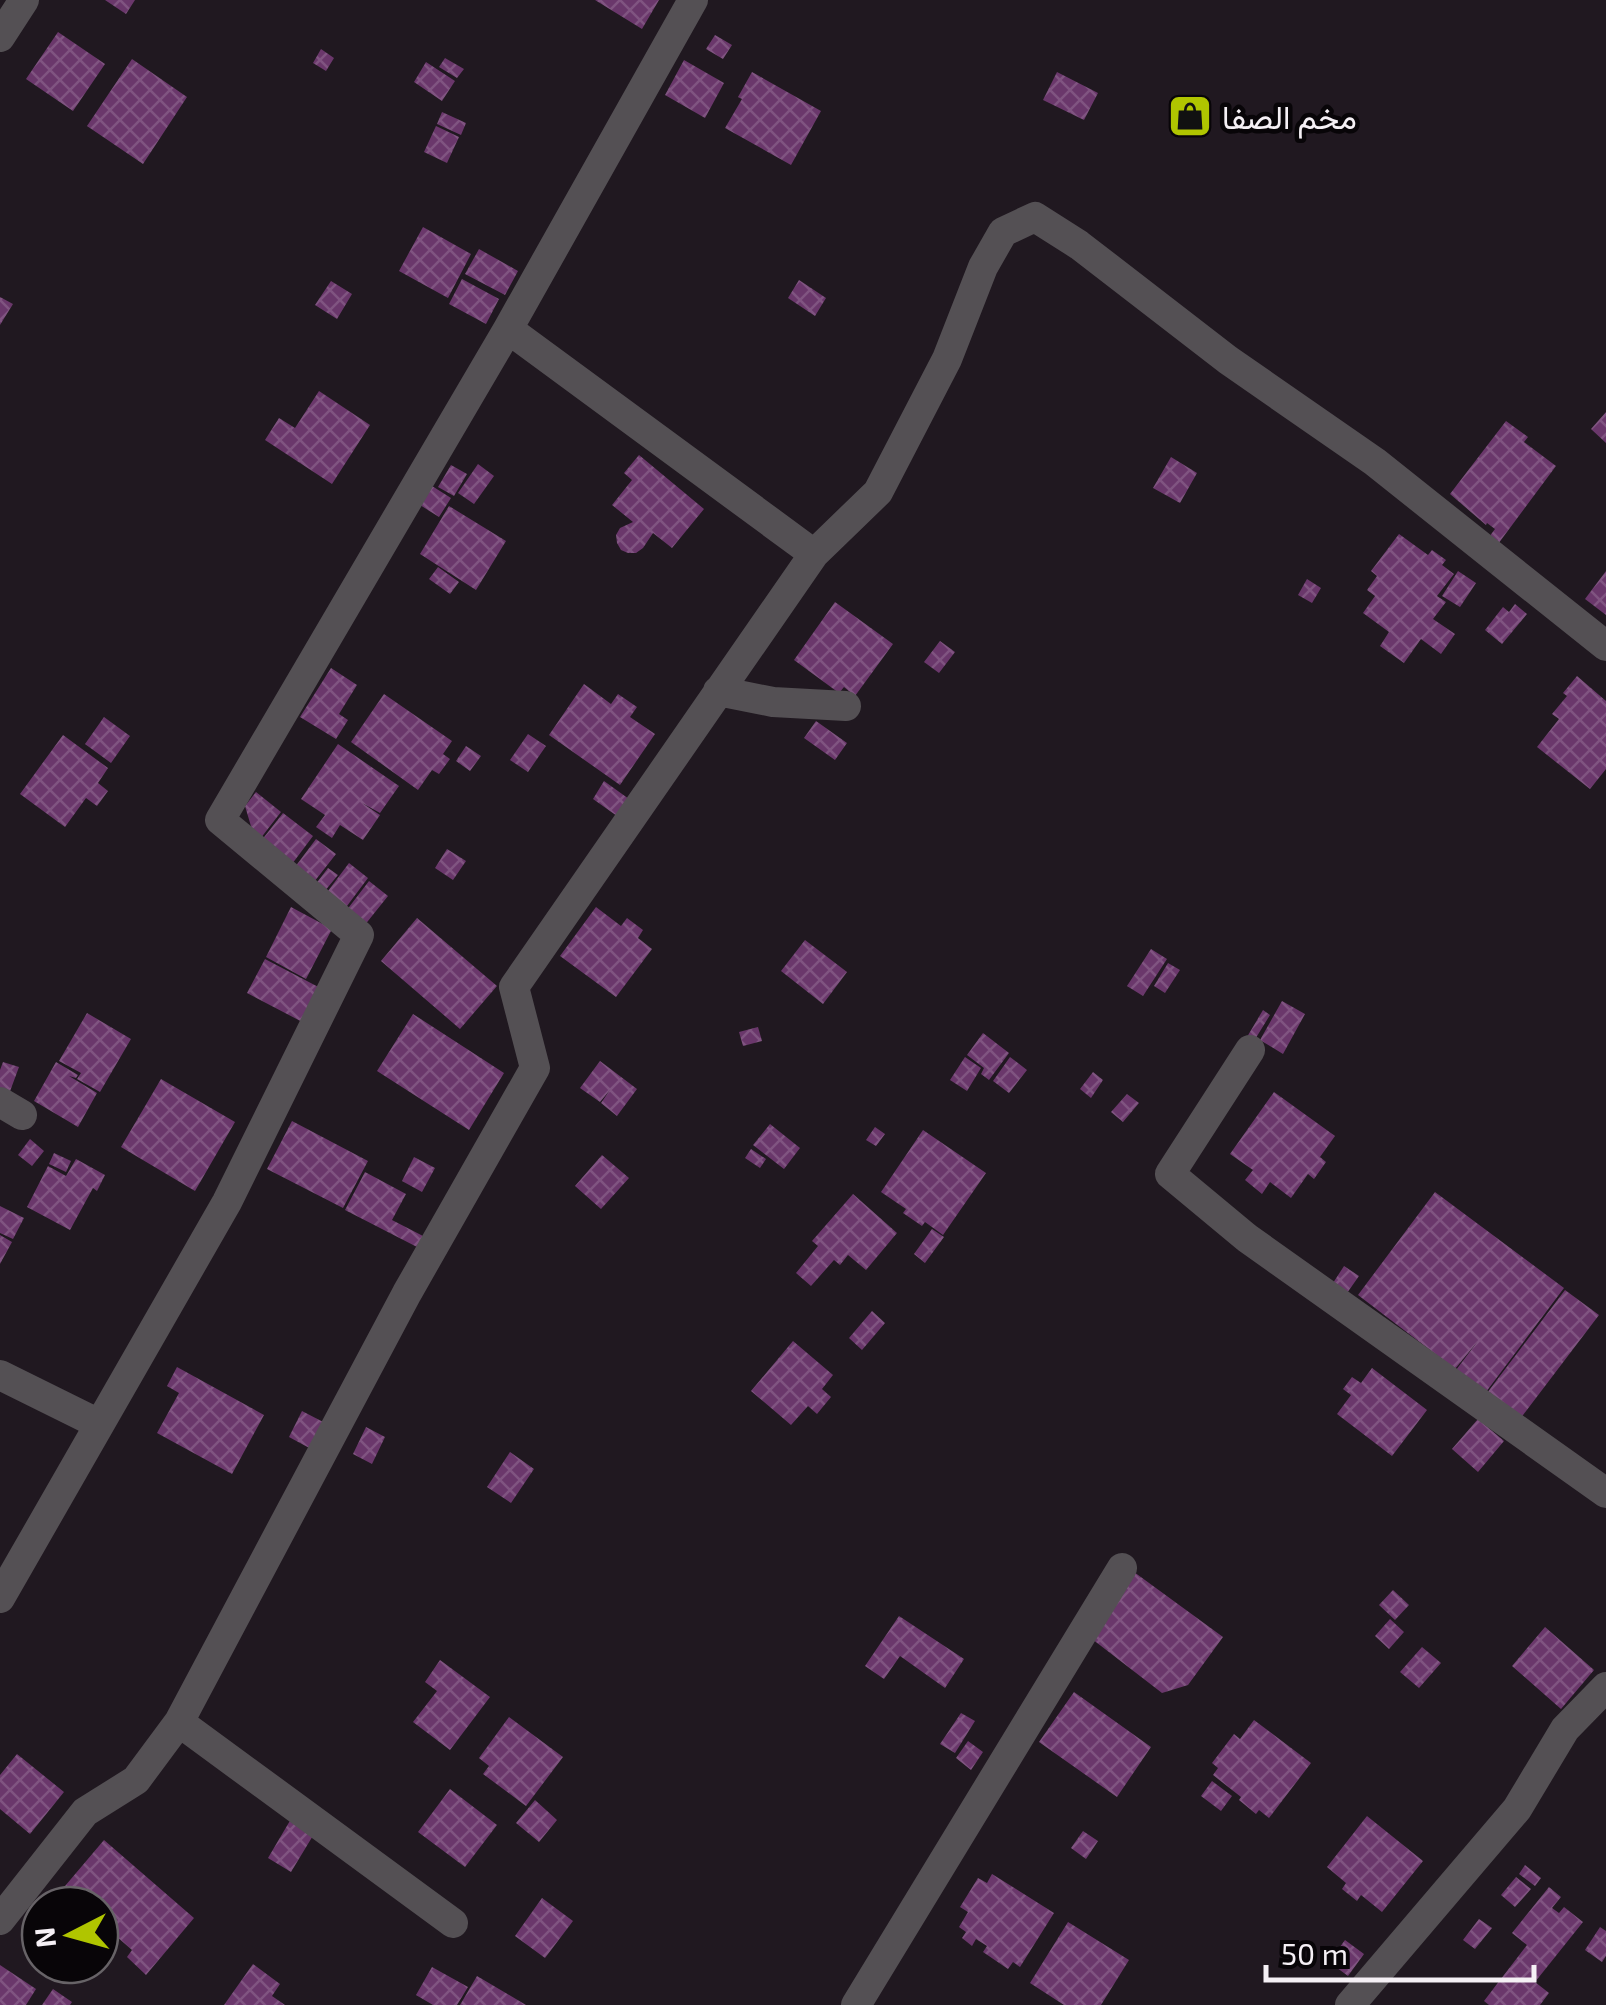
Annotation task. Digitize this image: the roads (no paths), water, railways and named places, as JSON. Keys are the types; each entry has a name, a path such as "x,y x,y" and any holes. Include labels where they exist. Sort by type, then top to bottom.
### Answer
{"street":[{"path":"0,37 24,0"},
{"path":"0,1598 227,1202 359,935 220,820 508,329 693,0"},
{"path":"0,1920 85,1812 136,1780 178,1722 406,1293 535,1068 514,987 814,554 878,492 947,359 983,267 1003,232 1035,218 1080,245 1228,360 1376,462 1606,646"},
{"path":"508,329 814,554"},
{"path":"718,691 774,702 846,706"},
{"path":"1250,1050 1170,1174 1247,1238 1606,1493"},
{"path":"0,1374 98,1424"},
{"path":"856,2005 1122,1568"},
{"path":"1350,2005 1517,1809 1565,1729 1606,1687"},
{"path":"178,1722 453,1922"}],"place":[{"name":"مخم الصفا","path":"1190,116"}]}
